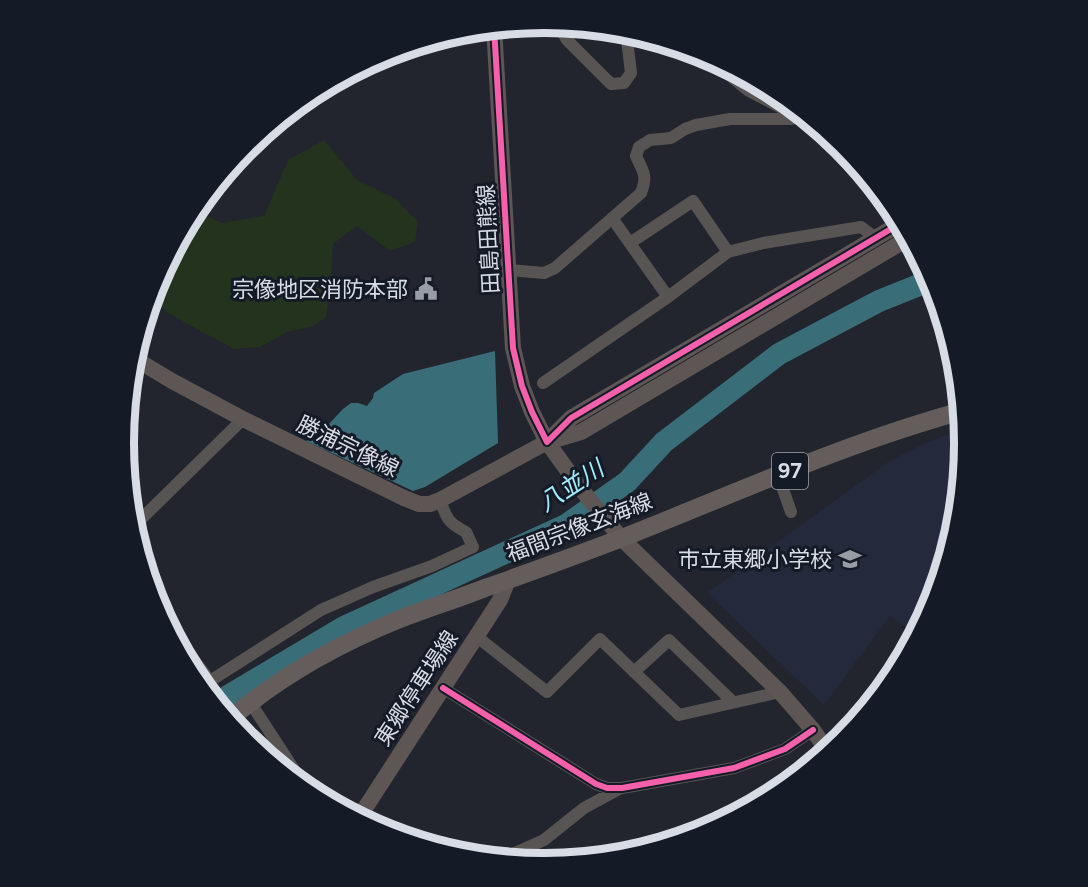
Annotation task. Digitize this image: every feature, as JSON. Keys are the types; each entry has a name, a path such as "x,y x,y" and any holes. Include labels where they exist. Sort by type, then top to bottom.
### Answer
{"main road":[{"name":"田島田熊線","path":"495,36 513,348 522,386 532,412 547,442 621,538 780,692 823,745"},
{"path":"547,442 571,418 893,228"},
{"path":"547,442 581,432 902,242"},
{"name":"勝浦宗像線","path":"141,362 243,419 419,504 430,504 440,500 547,442"},
{"name":"福間宗像玄海線","path":"235,714 289,674 343,645 401,619 621,538 860,444 954,413"},
{"name":"東郷停車場線","path":"362,812 500,600 508,580"}],"street":[{"path":"563,34 611,84 624,83 631,73 627,42"},
{"path":"740,83 765,98"},
{"path":"509,270 544,273 555,268 641,193 645,175 636,156 639,147 650,140 671,138 696,125 730,119 794,118"},
{"path":"630,243 693,201 728,252"},
{"path":"612,218 668,297"},
{"path":"543,383 668,297 728,252 763,243 861,226 876,238"},
{"path":"140,520 243,419"},
{"path":"778,475 791,512"},
{"path":"210,682 321,610 373,587 432,566 473,547 466,532 453,525 447,518 440,500"},
{"path":"476,636 548,692 600,639 679,715 780,692"},
{"path":"634,672 669,640 733,702"},
{"path":"443,688 596,784 607,788 622,788 734,768 785,749 813,730"},
{"path":"250,702 293,768"},
{"path":"515,853 544,840 584,808 622,788"}],"shaded area":[{"path":"495,351 498,443 425,487 413,491 306,441 328,425 351,403 367,406 374,393 403,374"},
{"name":"市立東郷小学校","path":"954,432 954,470 947,524 941,550 923,601 914,620 906,627 890,616 824,705 707,593 891,460"}],"green space":[{"path":"324,140 357,180 397,200 418,222 415,242 390,251 357,226 333,244 326,317 313,326 287,332 260,347 234,349 168,313 158,304 188,238 203,214 222,223 264,216 288,160"}],"waterway":[{"name":"八並川","path":"223,700 344,627 566,525 627,482 664,442 779,354 879,301 922,284"}],"cycle path":[{"path":"495,36 513,348 522,386 547,442 571,418 893,228"},
{"path":"443,688 596,784 607,788 622,788 734,768 785,749 813,730"}],"place":[{"name":"宗像地区消防本部","path":"426,289"},
{"name":"市立東郷小学校","path":"850,559"}]}
